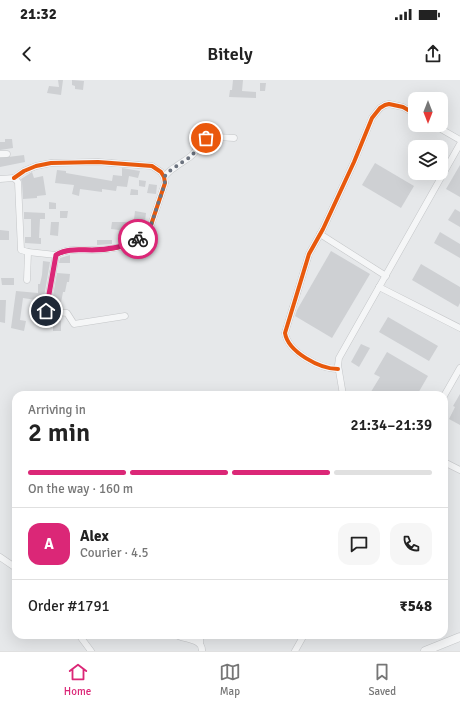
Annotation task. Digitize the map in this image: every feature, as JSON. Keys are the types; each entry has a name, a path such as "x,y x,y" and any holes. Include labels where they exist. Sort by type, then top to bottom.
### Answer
{"street":[{"path":"338,369 330,369 316,364 294,350 286,340 285,333 310,254 354,162 372,118 380,108 389,104 403,107 408,110"},
{"path":"446,132 460,140"},
{"path":"164,177 174,168 190,158 198,148 201,141 206,138 234,138"},
{"path":"342,391 338,369 339,358 460,144"},
{"path":"0,154 7,154"},
{"path":"0,179 14,178 24,171 36,166 51,163 98,162 152,166 161,172 165,183 150,228 147,233 132,243 106,249 63,251 56,255 21,250 18,182 14,178"},
{"path":"320,234 386,276"},
{"path":"27,280 28,252"},
{"path":"56,255 46,311 67,313 74,324 125,316"},
{"path":"379,287 460,328"},
{"path":"447,391 460,368"},
{"path":"448,464 460,470"},
{"path":"0,557 12,565"},
{"path":"425,651 460,637"},
{"path":"82,639 92,651"},
{"path":"184,639 200,643"},
{"path":"200,639 202,651"},
{"path":"295,651 300,641"}],"building":[{"path":"58,80 63,80 61,95 47,93 49,86 59,87"},
{"path":"72,80 84,81 83,90 75,89 75,86 72,85"},
{"path":"233,80 243,80 242,91 256,92 256,98 229,97 230,90 232,90"},
{"path":"260,83 266,83 265,91 260,91"},
{"path":"5,139 12,139 13,148 0,150 0,142 5,142"},
{"path":"24,155 25,162 0,167 0,158"},
{"path":"375,163 414,186 401,208 362,185"},
{"path":"460,165 460,197 446,189"},
{"path":"122,168 140,171 138,178 129,176 127,187 117,186 116,191 102,189 102,192 80,189 79,196 72,194 74,185 55,183 57,170 112,181 113,175 122,176"},
{"path":"32,172 34,178 43,176 46,195 37,196 37,198 23,199 21,179"},
{"path":"139,180 146,181 145,187 139,186"},
{"path":"149,184 157,185 156,194 147,193"},
{"path":"131,189 138,190 138,195 130,195"},
{"path":"49,202 56,203 56,209 49,209"},
{"path":"455,209 460,212 460,227 448,220"},
{"path":"60,211 68,211 67,218 60,218"},
{"path":"135,211 146,213 145,221 134,219"},
{"path":"24,212 45,213 45,219 40,219 39,238 41,238 41,244 25,243 25,237 31,237 31,219 24,219"},
{"path":"51,222 59,222 58,236 50,235"},
{"path":"112,222 126,222 125,237 118,236 119,230 111,229"},
{"path":"0,230 9,231 9,240 0,240"},
{"path":"440,232 460,244 460,258 434,243"},
{"path":"97,240 112,240 112,244 97,245"},
{"path":"331,251 370,274 332,338 295,316"},
{"path":"70,255 70,263 59,263 60,258"},
{"path":"43,261 50,262 43,303 35,302 36,300 23,298 20,320 26,321 24,331 11,328 16,291 38,293 38,284 40,284 42,275"},
{"path":"421,264 460,287 460,303 458,307 412,280"},
{"path":"57,273 70,274 69,282 67,282 65,292 63,292 60,308 51,307"},
{"path":"1,278 14,278 14,285 2,285"},
{"path":"0,300 6,300 5,323 0,322"},
{"path":"33,313 53,316 52,324 33,323"},
{"path":"388,317 438,346 429,361 379,332"},
{"path":"53,320 61,321 61,331 53,331"},
{"path":"361,344 370,348 359,367 351,362"},
{"path":"387,352 428,376 419,391 371,391 380,377 374,374"},
{"path":"460,394 460,425 449,419 455,407 453,406"}],"cycle path":[{"path":"338,369 314,363 298,353 287,340 285,333 309,254 323,229 354,162 372,118 380,108 389,104 403,107 408,110"},
{"path":"14,178 24,171 36,166 51,163 98,162 152,166 161,172 164,177 165,183 150,228 139,239 116,248 99,250 69,250 56,255"}],"way so far":[{"path":"138,239 147,233 150,228 165,183 164,177 174,168 190,158 195,153 201,141 206,138"}],"route":[{"path":"46,311 56,255 63,251 106,249 132,243 138,239"}]}
